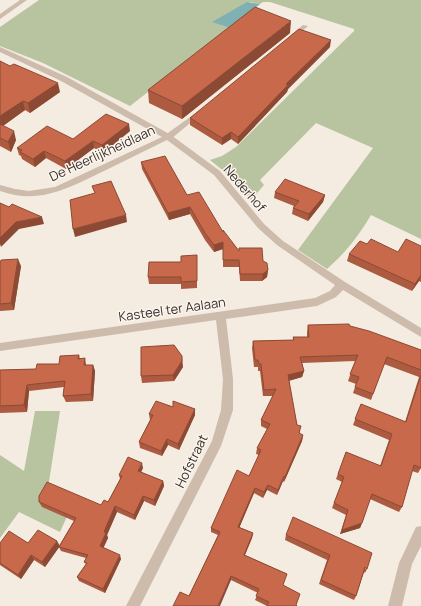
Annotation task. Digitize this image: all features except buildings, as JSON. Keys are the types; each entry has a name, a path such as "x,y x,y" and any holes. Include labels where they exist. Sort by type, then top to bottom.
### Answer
{"street":[{"path":"0,17 24,0"},
{"name":"Nederhof","path":"1,50 64,79 168,137 217,173 261,226 280,243 342,285 421,333"},
{"name":"De Heerlijkheidlaan","path":"0,188 25,195 42,194 58,189 168,137"},
{"name":"Kasteel ter Aalaan","path":"0,347 317,302 333,294 342,285"},
{"name":"Hofstraat","path":"134,606 218,442 227,410 228,380 221,316"},
{"path":"395,606 406,563 421,532"}],"lane":[{"path":"286,42 305,26"},
{"path":"168,137 206,107"}],"green space":[{"path":"39,0 421,0 421,239 371,215 351,244 327,269 298,250 373,148 316,123 260,180 264,185 251,200 226,173 210,160 222,156 236,147 354,31 354,29 270,2 263,2 260,4 250,2 214,22 230,28 130,106 43,63 0,46 0,27"},
{"path":"35,411 60,411 48,488 74,501 60,532 19,512 0,538 0,455 24,471"}],"water":[{"path":"247,2 260,4 230,28 212,22"}]}
